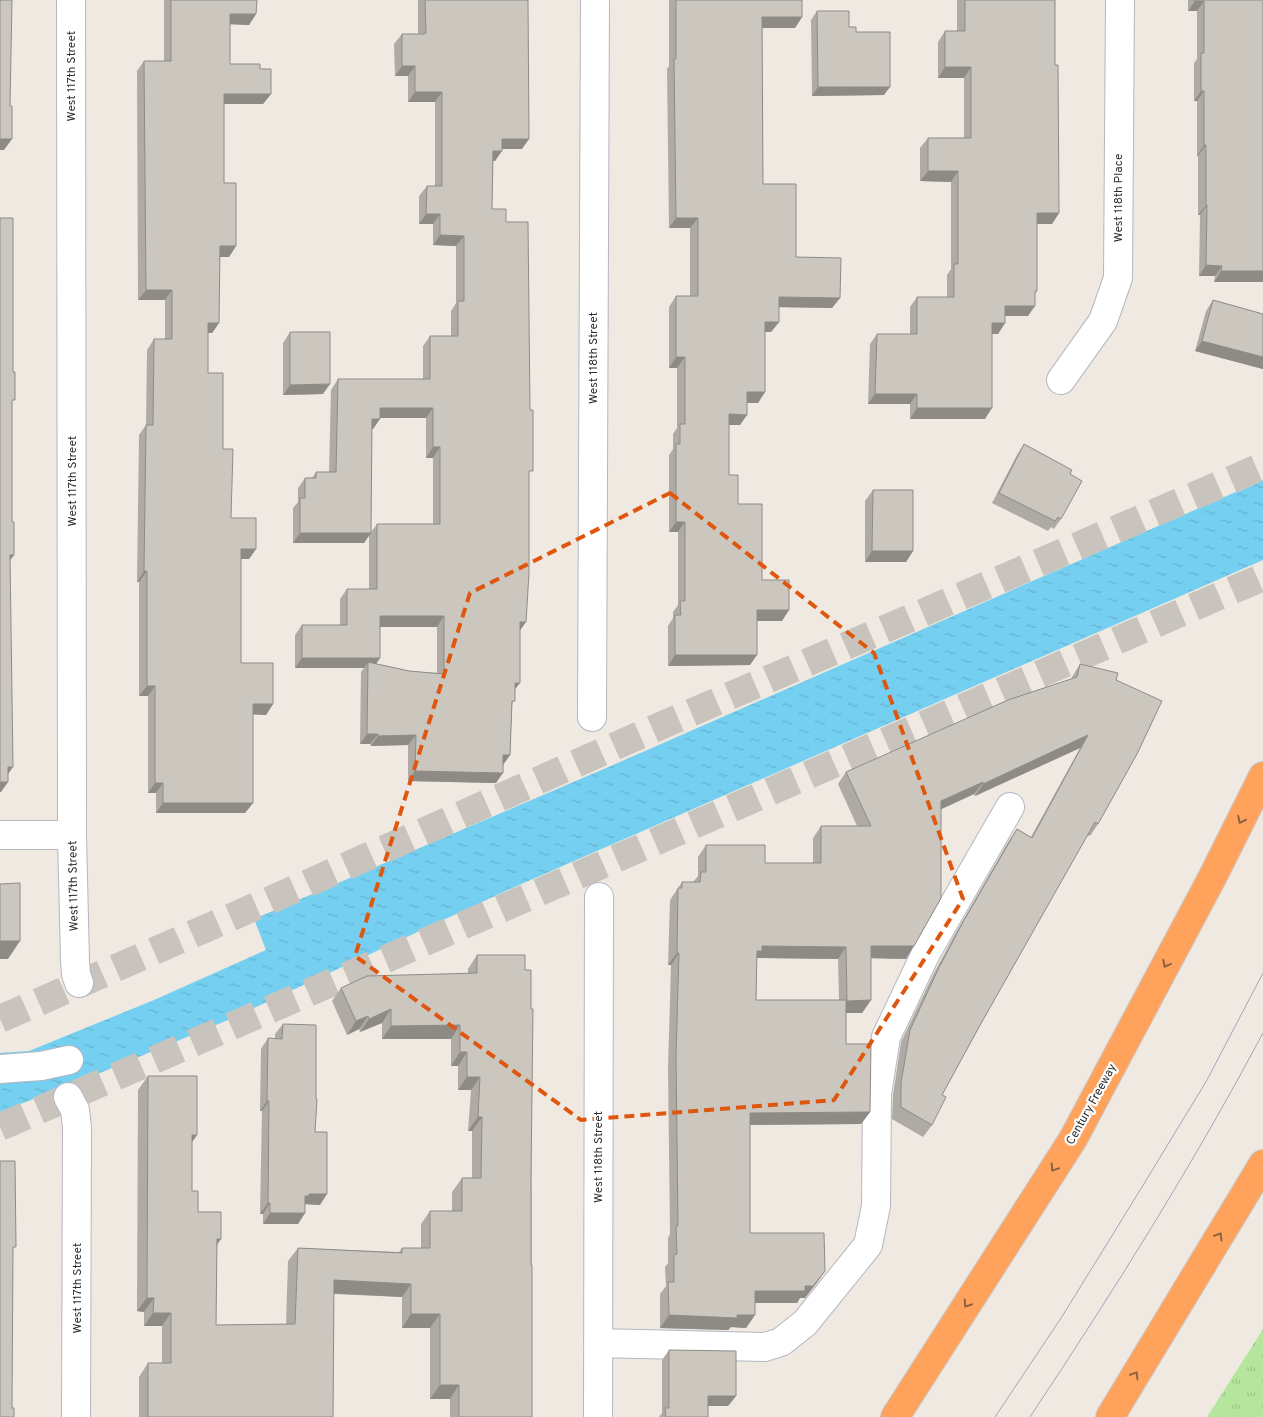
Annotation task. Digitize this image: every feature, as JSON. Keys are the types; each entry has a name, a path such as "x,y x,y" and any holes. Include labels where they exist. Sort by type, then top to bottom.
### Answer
{"highway":[{"name":"Century Freeway","path":"894,1417 1073,1139 1212,878 1263,776"},
{"path":"1110,1417 1263,1164"}],"street":[{"name":"West 117th Street","path":"71,0 72,835 77,972"},
{"name":"West 118th Street","path":"592,717 595,0"},
{"name":"West 118th Place","path":"1061,380 1103,321 1118,278 1120,0"},
{"path":"598,1342 765,1347 781,1342 804,1323 868,1245 876,1206 878,1094 886,1037 926,953 1010,807"},
{"path":"0,835 72,835"},
{"name":"West 118th Street","path":"598,1417 599,897"},
{"path":"0,1069 42,1066 69,1060"},
{"name":"West 117th Street","path":"68,1097 75,1110 77,1128 76,1417"}],"highlighted area":[{"path":"670,493 874,653 963,899 834,1100 581,1120 355,956 470,593"}],"green space":[{"path":"1263,1329 1263,1417 1207,1417"}],"water":[{"path":"1263,480 1263,560 510,889 228,1020 0,1112 0,1053 29,1051 154,1000 266,950 254,919 613,765"}],"building":[{"path":"0,0 12,0 10,106 12,106 12,139 0,139"},
{"path":"171,0 257,0 256,14 230,14 230,64 260,64 260,69 271,69 271,94 224,94 224,183 236,183 236,246 220,246 219,323 208,323 208,373 223,373 223,449 233,449 231,518 256,518 256,549 241,549 241,663 273,663 273,704 253,704 253,803 163,803 163,783 155,783 155,686 147,686 147,571 144,571 146,425 153,425 154,339 172,339 172,290 146,290 144,61 171,61"},
{"path":"425,0 528,0 529,139 502,139 502,151 493,151 492,209 506,209 506,222 528,222 530,410 533,410 533,471 529,471 529,573 526,622 520,622 520,683 515,683 515,701 512,701 510,755 503,755 503,773 415,771 416,735 378,736 378,734 367,734 368,662 409,671 444,674 444,616 380,616 380,658 302,658 302,625 347,625 347,589 377,589 377,524 440,524 440,447 433,447 433,408 380,408 380,419 372,419 371,533 300,533 300,498 305,498 305,478 316,478 316,472 336,472 338,379 430,379 430,336 458,336 458,301 464,301 464,236 440,235 440,214 426,214 427,186 442,186 442,92 415,92 415,66 402,66 402,34 426,33"},
{"path":"676,0 802,0 802,17 762,17 763,184 796,184 796,257 841,258 840,298 779,297 779,322 765,322 765,392 747,392 747,415 729,414 729,475 738,475 738,504 762,504 762,580 789,580 789,610 757,610 757,655 675,655 675,615 681,615 680,601 685,601 685,522 676,522 676,444 680,444 680,424 685,424 685,357 676,357 676,296 698,296 698,218 676,218 674,59 676,59"},
{"path":"965,0 1055,0 1055,65 1058,65 1059,213 1037,213 1037,291 1035,291 1035,306 1005,306 1005,323 992,323 992,408 917,408 917,394 875,394 877,334 917,334 917,297 954,297 954,264 958,264 958,171 928,171 928,138 971,138 971,67 945,67 945,31 965,31"},
{"path":"1195,0 1263,0 1263,271 1221,271 1222,266 1206,265 1206,145 1204,145 1204,91 1201,91 1201,53 1204,53 1204,1"},
{"path":"817,11 849,11 849,27 856,27 856,32 890,32 890,87 818,87"},
{"path":"0,218 13,218 13,372 15,372 15,400 12,400 12,522 14,522 14,555 10,555 13,767 8,767 8,782 0,782"},
{"path":"1213,300 1263,314 1263,357 1202,341"},
{"path":"290,332 330,332 330,384 290,385"},
{"path":"1024,444 1072,470 1070,474 1082,481 1061,519 1058,517 1055,521 999,493"},
{"path":"873,490 913,490 913,551 872,551"},
{"path":"1080,664 1118,673 1116,680 1162,701 1137,754 1098,824 1095,822 942,1095 946,1097 932,1125 901,1107 901,1083 910,1030 941,963 1017,829 1032,838 1088,735 983,784 983,782 941,801 941,898 914,946 871,946 871,1000 847,1001 846,947 762,946 762,951 757,951 756,1000 846,1000 846,1044 871,1044 870,1112 750,1113 750,1233 824,1233 825,1271 813,1286 805,1286 805,1291 755,1291 755,1315 737,1315 737,1318 669,1315 668,1282 674,1282 674,1255 677,1254 676,1226 678,1226 676,1056 679,953 677,953 678,888 682,888 682,882 700,882 701,872 706,872 706,845 765,845 765,863 821,863 821,826 871,826 846,772 1008,700 1077,677"},
{"path":"20,883 20,941 0,941 0,884"},
{"path":"477,955 525,955 525,970 531,970 531,1009 533,1009 531,1176 532,1417 459,1417 459,1385 440,1385 440,1314 411,1314 411,1284 334,1280 333,1417 148,1417 148,1363 171,1363 171,1313 153,1313 154,1298 147,1298 148,1076 197,1076 197,1135 192,1135 192,1191 198,1191 198,1212 221,1212 221,1239 217,1239 216,1325 295,1324 298,1248 402,1253 402,1248 430,1248 430,1211 462,1211 462,1178 481,1178 482,1117 478,1117 480,1077 467,1077 467,1052 460,1052 460,1025 391,1026 391,1009 369,1019 368,1016 356,1021 341,988 367,976 477,973"},
{"path":"283,1024 316,1025 317,1099 315,1132 327,1132 327,1194 309,1194 309,1196 305,1196 305,1213 270,1213 270,1203 268,1203 268,1038 282,1039"},
{"path":"0,1161 15,1161 16,1247 13,1247 12,1408 14,1408 14,1417 0,1417"},
{"path":"669,1350 736,1351 736,1396 708,1396 708,1417 666,1417 665,1408 669,1408"}],"tunnel":[{"path":"0,1019 667,723 1263,466"},
{"path":"0,1127 1263,577"}],"tram line":[{"path":"995,1417 1063,1315 1207,1080 1263,973"},
{"path":"1030,1417 1092,1323 1151,1228 1209,1131 1263,1033"}]}
